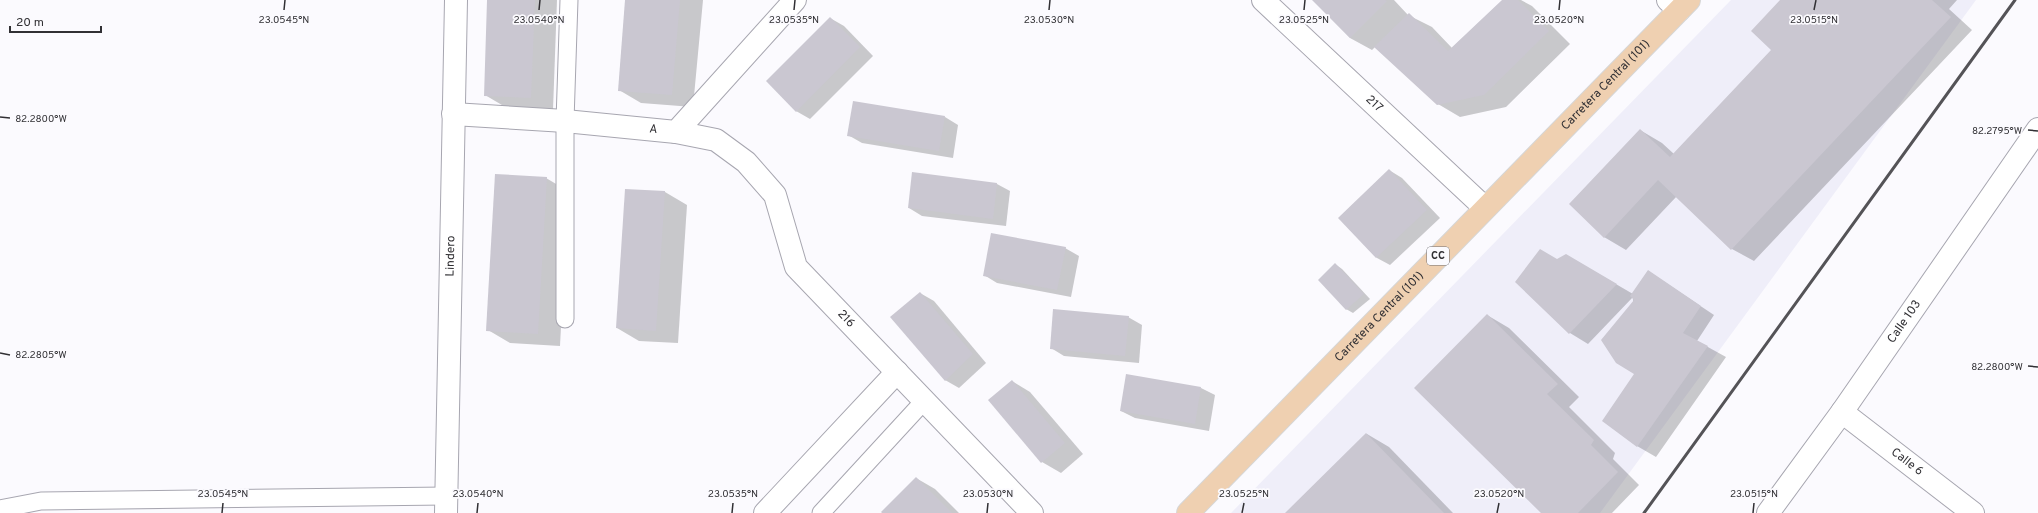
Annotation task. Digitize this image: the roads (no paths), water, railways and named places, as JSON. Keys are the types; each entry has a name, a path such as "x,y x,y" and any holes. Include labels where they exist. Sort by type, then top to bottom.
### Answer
{"main road":[{"name":"Carretera Central (101)","path":"1188,513 1485,208 1678,3"}],"street":[{"name":"Lindero","path":"446,504 456,0"},
{"path":"676,132 795,0"},
{"name":"217","path":"1263,0 1485,208"},
{"name":"A","path":"453,114 565,121 676,132"},
{"name":"Calle 103","path":"1768,513 1842,412 2038,129"},
{"name":"216","path":"676,132 716,140 746,162 775,195 796,267 1032,513"},
{"path":"765,513 897,372"},
{"name":"Calle 6","path":"1842,412 1972,513"}],"lane":[{"path":"565,319 565,121 569,0"},
{"path":"821,513 924,401"},
{"path":"0,509 41,500 446,504"}],"railway":[{"path":"1644,513 2015,0"}]}
